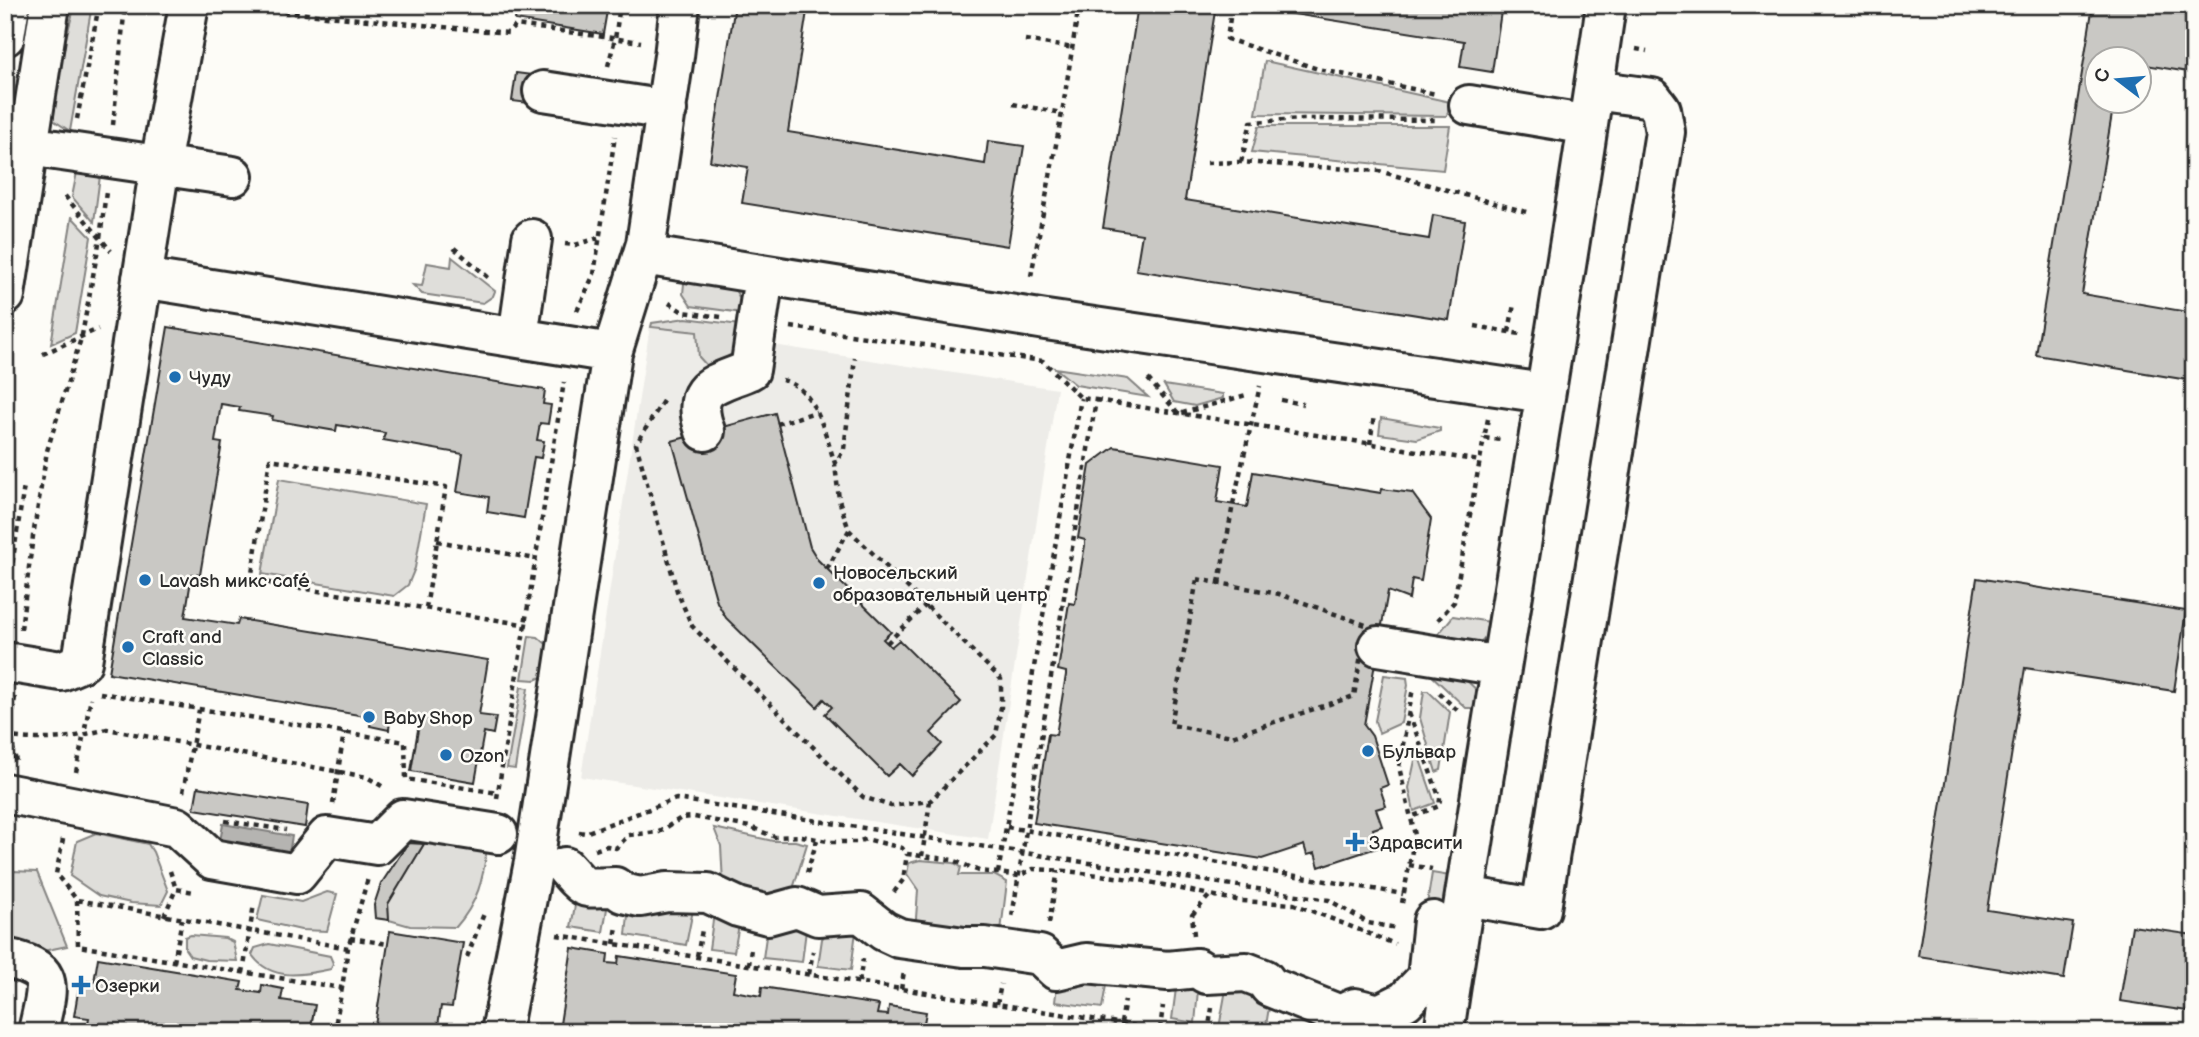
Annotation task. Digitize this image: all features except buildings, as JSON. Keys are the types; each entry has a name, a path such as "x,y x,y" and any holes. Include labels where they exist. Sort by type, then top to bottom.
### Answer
{"street":[{"path":"5,36 10,5"},
{"path":"5,295 50,5"},
{"path":"11,663 61,671 82,662 160,165 189,5"},
{"path":"501,1032 534,862 612,353 643,256 667,110 680,5"},
{"path":"1444,1032 1544,393 1580,187 1585,106 1606,5"},
{"path":"543,91 667,110"},
{"path":"1462,101 1585,106 1652,97 1661,110 1665,132 1541,909 1465,896"},
{"path":"28,146 233,176"},
{"path":"518,337 543,241"},
{"path":"643,256 1544,393"},
{"path":"705,431 699,413 701,397 708,388 750,370 764,276"},
{"path":"142,278 612,353"},
{"path":"1378,646 1501,666"},
{"path":"9,794 177,827 212,859 297,874 327,837 377,845 403,819 498,834"},
{"path":"569,849 579,884 587,888 615,887 623,893 640,897 667,892 708,893 737,907 768,915 797,907 818,916 861,914 899,938 1040,956 1056,970 1086,963 1168,971 1197,968 1206,974 1246,972 1264,979 1270,986 1340,1015 1355,1008 1378,1014 1405,1001 1427,978 1417,930"},
{"path":"5,958 29,963 41,972 46,985 38,1032"}],"path":[{"path":"76,124 99,5"},
{"path":"111,135 125,5"},
{"path":"245,5 252,9 508,33 516,25 615,39"},
{"path":"574,317 593,274 618,118 607,68 620,5"},
{"path":"1031,276 1079,5"},
{"path":"1230,18 1227,39 1318,69 1462,101 1451,120 1251,121 1241,162"},
{"path":"1025,40 1073,48"},
{"path":"1631,48 1647,51"},
{"path":"1013,104 1062,113"},
{"path":"1207,163 1241,162 1379,171 1530,213"},
{"path":"5,849 9,794 16,760 8,736 11,663 47,451 82,335 107,182"},
{"path":"65,196 100,237"},
{"path":"543,241 575,245 598,237"},
{"path":"454,248 491,280"},
{"path":"669,303 683,312 731,318"},
{"path":"1509,332 1514,304"},
{"path":"782,326 1043,361 1081,398 1480,461"},
{"path":"1475,326 1531,336"},
{"path":"43,354 82,335"},
{"path":"836,466 844,449 855,358"},
{"path":"772,379 795,383 805,393 816,412 836,466 839,500 849,530 1001,679 1001,707 996,735 930,801 922,856"},
{"path":"1148,379 1179,414"},
{"path":"498,834 494,818 565,382 551,380"},
{"path":"708,388 667,395 636,444 677,591 692,626 863,797 891,806 930,801"},
{"path":"1179,414 1246,395"},
{"path":"1219,583 1258,397"},
{"path":"998,873 1081,398"},
{"path":"1019,876 1096,400"},
{"path":"1281,401 1303,404"},
{"path":"1430,630 1454,602 1489,411"},
{"path":"777,424 816,412"},
{"path":"1370,443 1374,415"},
{"path":"1484,438 1511,441"},
{"path":"426,608 446,487 270,459 251,580 536,627"},
{"path":"5,612 24,486"},
{"path":"827,569 849,530"},
{"path":"437,541 536,559"},
{"path":"1197,579 1219,583 1279,594 1366,625 1353,696 1232,736 1171,725 1197,579"},
{"path":"887,643 926,606"},
{"path":"1414,681 1399,766 1415,835 1403,894 1417,930"},
{"path":"1432,687 1457,711 1469,713"},
{"path":"92,691 405,742 406,779 498,793"},
{"path":"199,710 177,827 208,818 327,837 344,733"},
{"path":"1409,712 1440,799 1439,806 1411,817"},
{"path":"8,736 30,740 71,738 107,729 367,777 388,790"},
{"path":"569,849 584,833 676,799 1329,900 1368,923 1417,930"},
{"path":"569,849 594,850 607,846 616,848 629,835 660,832 681,818 694,817 750,827 775,837 802,836 832,842 857,842 866,839 902,848 907,854 953,860 979,870 998,873 1019,876 1033,869 1058,870 1140,880 1241,901 1294,904 1417,930"},
{"path":"1007,827 1403,894"},
{"path":"334,1032 350,938 377,845"},
{"path":"1040,956 1051,914 1058,870"},
{"path":"56,874 77,900 78,946 342,988"},
{"path":"164,916 176,889"},
{"path":"1197,968 1192,915 1210,895"},
{"path":"77,900 348,948"},
{"path":"243,973 254,904"},
{"path":"174,962 182,919"},
{"path":"553,934 1175,1032"},
{"path":"350,938 388,944"}],"shaded area":[{"path":"75,5 92,5 70,131 50,118 60,60"},
{"path":"1265,61 1450,102 1447,116 1256,114"},
{"path":"1259,126 1450,126 1443,170 1252,152"},
{"path":"77,172 100,176 94,222 72,197"},
{"path":"72,217 91,237 75,333 51,344"},
{"path":"452,257 495,291 493,296 483,303 422,294 413,285 422,286 427,263 451,267"},
{"path":"685,273 731,283 742,302 743,313 691,306 683,294"},
{"path":"686,318 740,325 732,360 708,367 699,357 697,332 651,327 652,323"},
{"name":"Новосельский образовательный центр","path":"650,326 1057,389 988,839 581,777"},
{"path":"1055,368 1128,379 1148,397 1076,385"},
{"path":"1164,385 1223,394 1223,398 1195,406 1174,402"},
{"path":"1381,418 1440,428 1440,431 1417,439 1379,434"},
{"path":"279,479 426,504 415,568 408,585 394,596 262,574"},
{"path":"1453,616 1496,623 1493,630 1477,645 1432,642"},
{"path":"529,636 538,637 552,649 548,674 535,680 522,679"},
{"path":"1429,673 1465,679 1482,695 1483,708 1466,708"},
{"path":"1384,675 1407,678 1408,685 1401,723 1379,733 1375,721"},
{"path":"521,687 528,688 515,769 507,768"},
{"path":"1424,691 1428,691 1450,712 1441,770 1436,772 1420,718"},
{"path":"1417,751 1435,803 1414,811 1409,788"},
{"path":"223,824 292,836 289,854 220,842"},
{"path":"714,828 773,841 807,844 792,892 773,903 723,883 721,846"},
{"path":"96,833 148,844 168,891 161,905 131,903 99,896 70,876 77,841"},
{"path":"473,841 487,848 484,870 470,909 456,927 410,926 389,920 388,904 424,844"},
{"path":"920,860 954,863 961,867 959,875 994,875 1007,882 1000,939 915,932 918,890 907,874 909,863"},
{"path":"12,871 37,872 67,946 43,951 5,948 5,897"},
{"path":"1432,873 1456,877 1451,918 1427,904"},
{"path":"578,889 609,897 603,932 571,927"},
{"path":"327,892 337,894 327,931 301,930 257,920 263,895 301,902"},
{"path":"694,905 686,945 626,935 628,915 632,909"},
{"path":"714,913 741,914 734,952 709,949"},
{"path":"768,922 807,922 802,962 763,958"},
{"path":"856,931 851,970 818,966 822,939 827,932"},
{"path":"191,935 225,938 233,942 237,961 206,960 190,956 185,949 185,937"},
{"path":"269,944 330,956 333,963 331,969 299,974 278,973 260,964 252,955 255,948"},
{"path":"1108,974 1102,1008 1055,1002 1058,977"},
{"path":"1199,979 1195,1023 1172,1019 1177,981"},
{"path":"1227,984 1271,995 1265,1032 1219,1028"}],"place":[{"name":"Чуду","path":"175,377"},
{"name":"Lavash микс café","path":"145,580"},
{"name":"Новосельский образовательный центр","path":"819,583"},
{"name":"Craft and Classic","path":"128,647"},
{"name":"Baby Shop","path":"369,717"},
{"name":"Бульвар","path":"1368,751"},
{"name":"Ozon","path":"446,755"},
{"name":"Здравсити","path":"1355,842"},
{"name":"Озерки","path":"81,985"}]}
